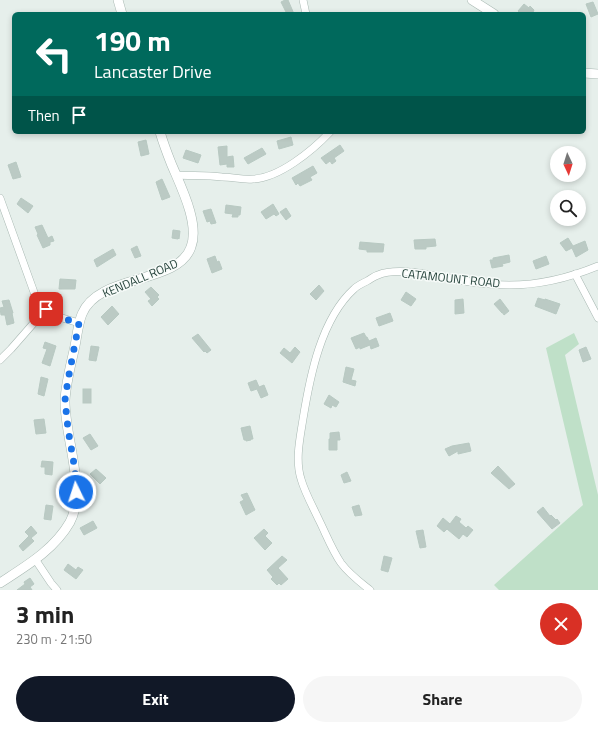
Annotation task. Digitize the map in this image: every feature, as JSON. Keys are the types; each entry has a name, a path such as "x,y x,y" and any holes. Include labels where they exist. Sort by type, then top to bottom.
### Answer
{"street":[{"path":"118,0 121,12"},
{"path":"303,0 306,12"},
{"path":"472,0 491,12"},
{"path":"586,73 598,74"},
{"name":"KENDALL ROAD","path":"0,583 35,560 60,537 70,520 75,505 75,470 65,400 82,314 91,301 98,295 168,269 180,262 192,246 192,220 187,202 161,134"},
{"path":"176,175 222,176 239,179 266,177 289,166 328,134"},
{"path":"0,198 35,295 49,312 79,323"},
{"name":"CATAMOUNT ROAD","path":"370,590 360,583 341,564 300,478 299,446 312,373 318,351 328,328 336,311 345,298 356,288 378,275 389,273 404,272 428,274 490,284 510,284 552,280 598,266"},
{"path":"575,274 598,318"},
{"path":"0,360 46,309"},
{"path":"35,560 57,590"}],"green space":[{"path":"574,333 579,344 565,355 598,495 598,590 499,590 494,585 583,505 546,348"}],"building":[{"path":"288,0 293,12 286,12 281,2"},
{"path":"593,2 598,14 591,17 586,4"},
{"path":"524,4 529,8 530,6 534,10 533,12 518,11"},
{"path":"291,137 293,145 279,149 277,141"},
{"path":"146,140 149,154 141,156 138,142"},
{"path":"340,145 344,151 334,158 336,161 332,164 330,161 326,164 321,158"},
{"path":"227,146 227,157 233,156 234,167 227,167 227,164 220,165 218,147"},
{"path":"262,148 266,154 248,164 244,158"},
{"path":"186,150 201,155 198,163 183,158"},
{"path":"16,162 21,177 13,179 8,165"},
{"path":"313,166 317,173 310,177 312,180 300,186 298,183 296,185 292,178"},
{"path":"162,179 170,197 162,200 156,182"},
{"path":"21,198 33,206 28,213 17,204"},
{"path":"273,204 279,214 276,216 274,214 266,219 261,212"},
{"path":"226,205 241,207 240,215 238,215 238,217 232,217 233,214 225,213"},
{"path":"286,208 291,216 286,220 280,212"},
{"path":"211,209 216,223 211,224 210,221 207,222 203,211"},
{"path":"42,225 48,238 52,236 54,241 50,242 50,245 43,248 35,227"},
{"path":"173,230 180,231 179,239 172,238"},
{"path":"568,238 573,246 585,241 588,250 576,257 572,248 566,251 560,243"},
{"path":"435,239 436,246 426,247 426,249 415,249 414,240"},
{"path":"360,242 384,244 383,252 367,252 367,250 359,249"},
{"path":"137,246 141,256 135,258 131,249"},
{"path":"113,249 116,255 97,267 94,260"},
{"path":"509,255 510,262 502,264 503,266 492,268 490,260"},
{"path":"215,256 222,269 212,273 207,259"},
{"path":"546,256 549,264 536,269 533,261"},
{"path":"60,279 76,280 75,289 59,289"},
{"path":"319,285 324,291 316,300 310,294"},
{"path":"151,287 159,295 157,297 159,299 152,306 148,301 151,299 145,292"},
{"path":"406,292 416,299 411,306 401,300"},
{"path":"538,298 560,304 556,314 535,306"},
{"path":"463,299 464,313 455,314 455,300"},
{"path":"500,299 509,311 504,315 494,304"},
{"path":"9,300 14,323 7,325 5,315 1,315 0,308 4,307 2,301"},
{"path":"112,306 119,314 108,325 101,317"},
{"path":"390,313 393,321 379,326 376,318"},
{"path":"364,333 369,341 376,338 379,346 371,349 370,345 356,349 351,338"},
{"path":"198,334 211,350 207,353 205,351 204,352 192,338"},
{"path":"45,342 56,346 50,366 42,363 47,349 43,348"},
{"path":"91,346 99,347 96,361 89,360"},
{"path":"295,347 300,352 292,363 280,353 284,348 290,353"},
{"path":"586,347 591,359 583,362 579,350"},
{"path":"346,367 354,369 351,380 356,381 355,386 343,382"},
{"path":"41,377 48,379 44,396 38,394"},
{"path":"256,380 259,387 264,385 268,395 261,398 257,389 251,391 248,383"},
{"path":"83,389 91,389 91,403 83,403"},
{"path":"329,395 339,402 336,407 332,405 331,408 324,404"},
{"path":"44,419 46,433 36,434 34,420"},
{"path":"250,426 253,439 246,441 244,440 241,428"},
{"path":"339,432 340,440 337,440 337,450 329,450 330,433"},
{"path":"90,434 98,446 91,450 83,438"},
{"path":"469,443 471,451 458,454 458,451 449,456 445,449 452,446"},
{"path":"42,461 53,462 52,475 45,474 45,467 41,467"},
{"path":"498,466 515,484 509,489 491,473"},
{"path":"96,469 106,478 100,484 90,474"},
{"path":"347,472 351,481 344,483 341,475"},
{"path":"247,493 255,510 246,515 240,502 244,500 241,495"},
{"path":"46,505 53,506 51,520 44,519"},
{"path":"359,505 362,515 355,516 352,507"},
{"path":"543,507 550,516 551,515 556,520 557,519 560,523 552,529 537,512"},
{"path":"456,516 461,519 459,522 466,528 468,526 473,530 467,537 463,534 459,539 447,529 444,532 437,526 443,518 450,524"},
{"path":"93,521 97,528 84,535 80,528"},
{"path":"31,526 37,533 31,538 34,541 23,551 19,546 29,536 25,532"},
{"path":"264,529 268,533 265,536 272,543 265,550 254,538"},
{"path":"423,530 426,547 420,548 416,531"},
{"path":"282,556 287,560 278,568 288,579 281,585 279,583 277,585 271,579 273,577 267,570"},
{"path":"384,556 392,558 388,572 381,570"},
{"path":"68,564 76,570 78,567 83,570 76,579 64,570"},
{"path":"30,578 34,584 30,587 32,590 17,590 25,584 24,582"}],"route":[{"path":"46,309 49,312 79,323 65,400 75,470 76,492"}]}
